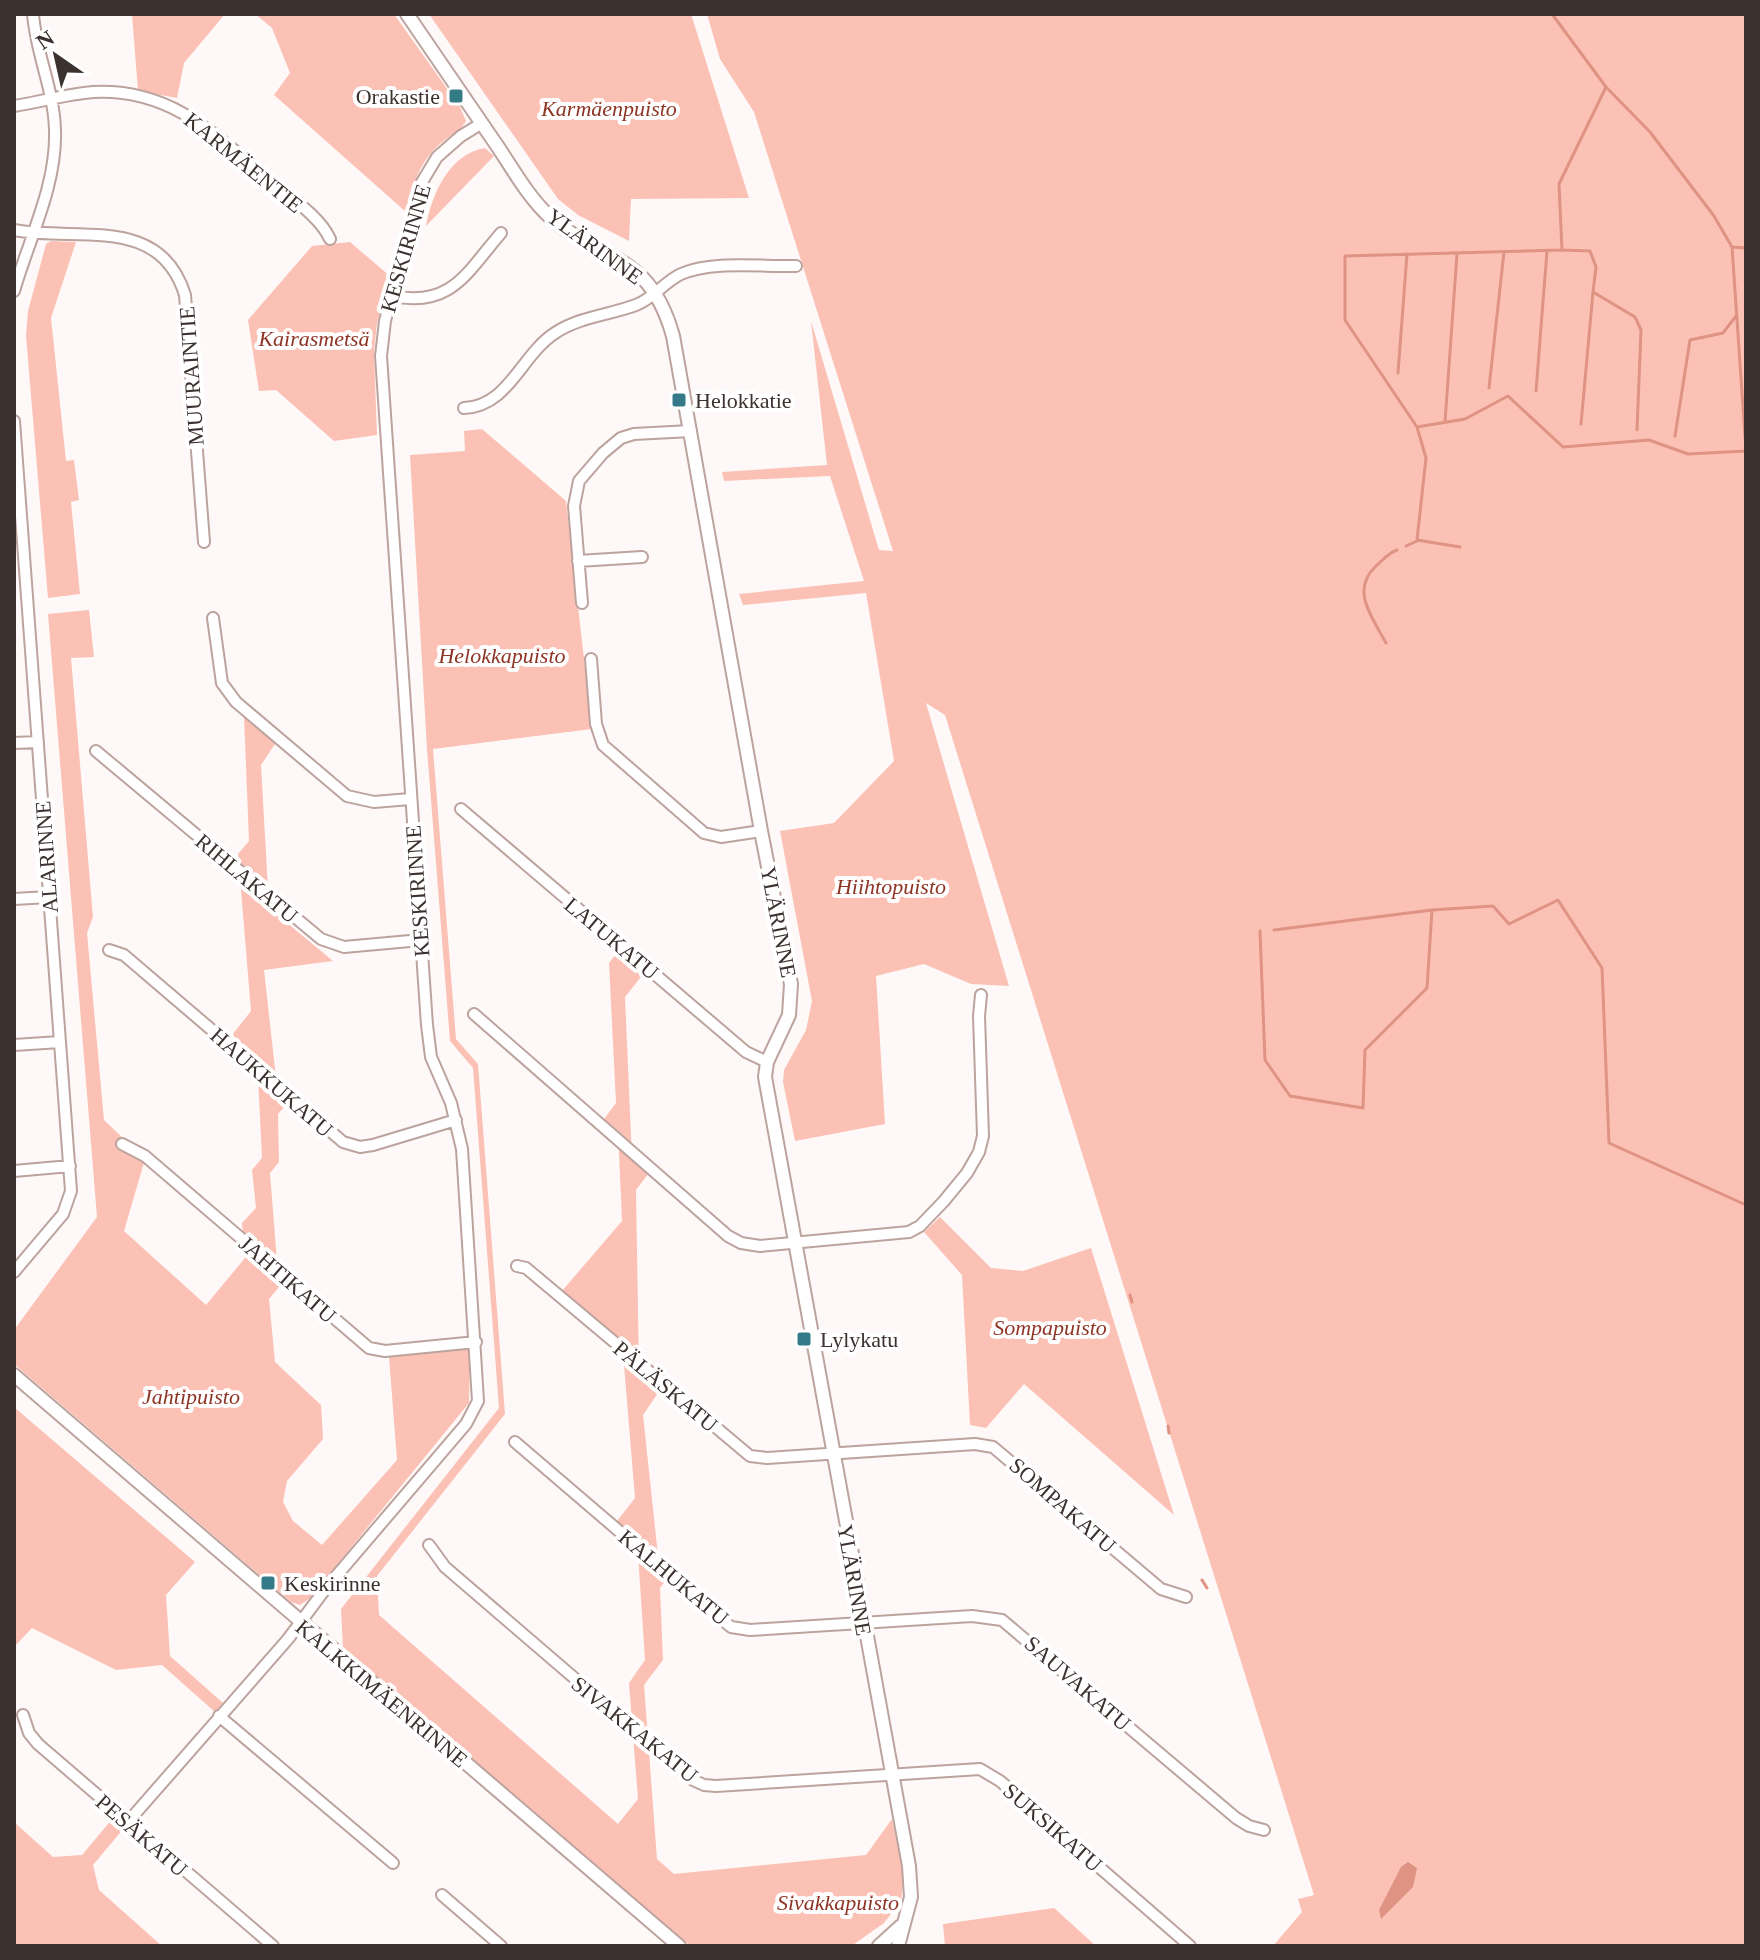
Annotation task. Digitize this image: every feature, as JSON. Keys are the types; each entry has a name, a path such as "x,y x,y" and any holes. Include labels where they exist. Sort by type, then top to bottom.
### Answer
{"street":[{"path":"14,291 53,160 53,100 38,47 33,14"},
{"name":"YLÄRINNE","path":"407,14 525,187 550,217 567,230 625,262 655,292 673,336 791,984 789,1015 765,1071 910,1879 911,1897 898,1946"},
{"name":"KARMÄENTIE","path":"14,106 89,92 154,101 185,112 212,131 314,218 330,239"},
{"name":"KESKIRINNE","path":"127,1823 473,1415 479,1391 464,1169 456,1120 429,1048 381,356 385,321 416,199 429,168 449,145 482,123"},
{"name":"MUURAINTIE","path":"14,230 131,240 154,249 174,267 185,295 204,542"},
{"path":"392,296 425,297 448,291 501,233"},
{"path":"464,408 482,406 493,400 540,345 557,331 582,320 637,305 674,277 693,269 709,267 796,266"},
{"name":"ALARINNE","path":"14,421 71,1191 68,1207 14,1272"},
{"path":"582,603 575,493 579,481 616,440 628,435 691,431"},
{"path":"578,561 642,557"},
{"path":"213,618 222,683 236,702 347,796 374,802 410,799"},
{"path":"591,659 597,731 608,751 704,833 721,837 761,831"},
{"path":"14,743 38,742"},
{"name":"RIHLAKATU","path":"96,751 321,939 344,947 421,940"},
{"name":"LATUKATU","path":"461,809 746,1052 767,1062"},
{"path":"14,899 49,897"},
{"name":"HAUKKUKATU","path":"109,950 124,955 343,1142 360,1147 373,1145 456,1120"},
{"path":"474,1014 734,1240 760,1246 909,1232 920,1226 941,1205 967,1173 979,1152 983,1136 981,995"},
{"path":"14,1045 60,1042"},
{"name":"JAHTIKATU","path":"122,1144 145,1156 369,1348 385,1351 476,1342"},
{"path":"14,1171 70,1166"},
{"name":"PÄLÄSKATU","path":"517,1266 526,1268 536,1276 750,1456 767,1458 833,1454"},
{"name":"KALKKIMÄENRINNE","path":"14,1375 679,1946"},
{"name":"KALHUKATU","path":"515,1442 731,1627 750,1630 863,1623"},
{"name":"SOMPAKATU","path":"833,1454 975,1444 993,1447 1161,1589 1186,1597"},
{"name":"SIVAKKAKATU","path":"429,1545 445,1567 693,1780 716,1786 892,1774"},
{"name":"SAUVAKATU","path":"863,1623 972,1616 1002,1620 1236,1818 1264,1830"},
{"name":"PESÄKATU","path":"23,1715 29,1733 38,1744 273,1946"},
{"path":"219,1716 393,1863"},
{"name":"SUKSIKATU","path":"892,1774 973,1768 992,1775 1190,1946"},
{"path":"442,1895 501,1946"},
{"path":"879,1946 904,1924"}],"green space":[{"path":"132,14 225,14 184,63 177,98 138,91"},
{"path":"255,14 394,14 460,107 466,121 427,158 414,183 406,212 274,95 290,73 272,28"},
{"name":"Karmäenpuisto","path":"429,14 691,14 749,198 631,199 629,241 578,215 558,199"},
{"name":"Hiihtopuisto","path":"707,14 1746,14 1746,1946 1273,1946 1302,1912 1298,1899 1314,1895 945,715 926,703 1009,986 971,984 924,964 876,976 885,1124 795,1141 783,1082 784,1070 806,1030 812,1001 780,831 834,823 894,761 866,593 743,605 739,594 864,581 830,476 724,481 722,472 827,465 811,321 879,550 893,551 754,112 720,59"},
{"path":"485,148 494,156 426,226 444,177 461,158"},
{"path":"51,241 76,242 51,318 66,461 74,460 79,500 71,502 80,594 48,598 26,336 28,311 46,244"},
{"name":"Kairasmetsä","path":"350,242 391,277 377,323 374,351 377,435 334,441 276,390 259,391 248,320 312,246"},
{"path":"482,429 566,501 592,729 433,749 456,1039 478,1064 505,1414 377,1576 379,1615 618,1824 638,1799 629,1683 645,1660 637,1539 617,1521 635,1498 622,1341 562,1291 622,1221 618,1131 604,1119 616,1103 609,963 619,950 644,973 625,997 632,1159 648,1174 636,1190 639,1371 660,1390 643,1415 660,1574 666,1580 660,1588 663,1660 644,1685 657,1859 674,1874 866,1855 892,1819 904,1878 901,1901 884,1923 853,1945 693,1946 686,1943 343,1648 341,1609 499,1408 473,1068 450,1041 427,749 410,455 465,451 464,431"},
{"name":"Jahtipuisto","path":"89,610 94,657 71,658 93,917 87,933 104,1120 145,1159 124,1231 206,1305 245,1258 242,1223 256,1208 252,1170 262,1158 257,1057 232,1035 251,1011 238,854 249,841 244,716 275,744 261,765 269,908 333,961 264,970 278,1096 287,1104 278,1114 279,1162 270,1173 279,1287 269,1299 275,1362 321,1405 323,1439 287,1481 283,1502 293,1521 322,1545 397,1460 389,1357 470,1346 469,1403 309,1599 300,1605 291,1602 14,1364 14,1330 97,1217 48,614"},
{"name":"Sompapuisto","path":"940,1217 991,1268 1023,1271 1091,1248 1174,1515 1024,1384 986,1428 970,1425 962,1275 924,1232"},
{"path":"14,1407 195,1562 166,1595 170,1656 223,1703 215,1712 162,1665 116,1670 32,1628 14,1647"},
{"path":"113,1818 124,1828 93,1865 99,1890 162,1946 14,1946 14,1822 53,1857 82,1855"},
{"path":"1054,1908 1096,1946 945,1946 943,1924"}],"shaded area":[{"path":"1408,1862 1417,1868 1413,1887 1381,1919 1379,1910 1401,1867"}],"waterway":[{"path":"1417,427 1465,419 1508,396 1563,447 1649,440 1688,454 1746,451 1732,247 1714,216 1650,132 1606,87 1552,14"},
{"path":"1460,547 1417,540 1426,458 1417,427 1345,320 1345,256 1562,250 1559,184 1606,87"},
{"path":"1732,247 1746,248"},
{"path":"1562,250 1590,251 1596,267 1593,292 1635,317 1641,330 1637,430"},
{"path":"1536,391 1547,251"},
{"path":"1489,388 1504,252"},
{"path":"1398,373 1407,254"},
{"path":"1445,422 1457,254"},
{"path":"1581,424 1593,292"},
{"path":"1675,436 1690,340 1723,333 1736,316"},
{"path":"1406,546 1417,541"},
{"path":"1386,643 1366,604 1365,584 1376,566 1397,550"},
{"path":"1274,930 1432,910 1493,906 1509,924 1558,900 1602,968 1609,1143 1746,1205"},
{"path":"1260,931 1265,1060 1290,1096 1363,1108 1365,1050 1427,988 1432,910"},
{"path":"1130,1295 1132,1302"},
{"path":"1168,1426 1169,1433"},
{"path":"1202,1580 1207,1588"}],"place":[{"name":"Orakastie","path":"456,96"},
{"name":"Helokkatie","path":"679,400"},
{"name":"Lylykatu","path":"804,1339"},
{"name":"Keskirinne","path":"268,1583"}],"park label":[{"name":"Helokkapuisto","path":"502,655"},
{"name":"Sivakkapuisto","path":"838,1902"}]}
